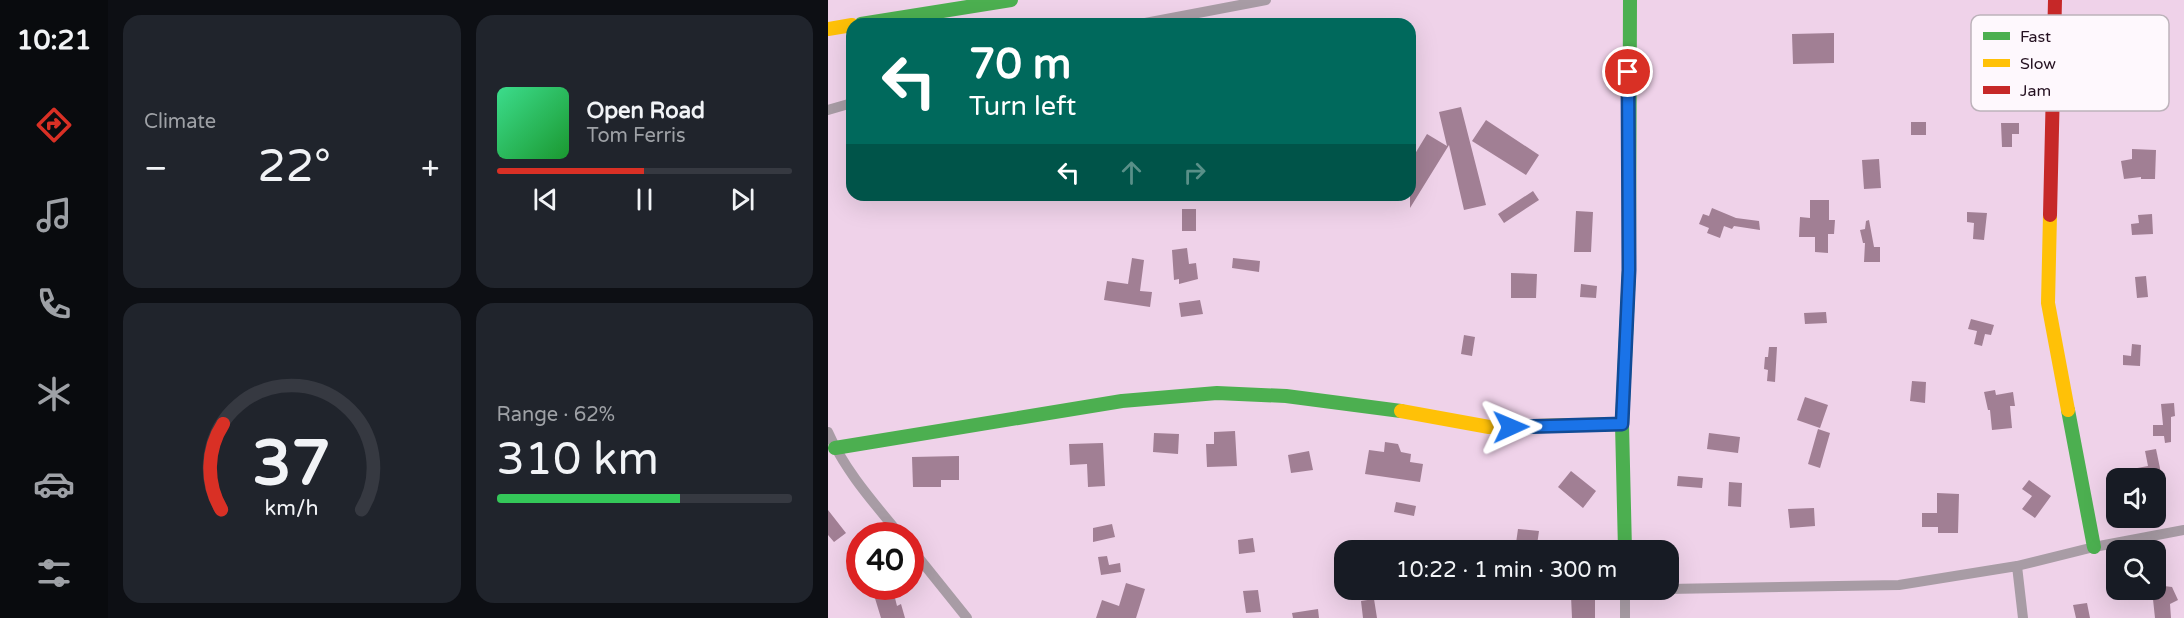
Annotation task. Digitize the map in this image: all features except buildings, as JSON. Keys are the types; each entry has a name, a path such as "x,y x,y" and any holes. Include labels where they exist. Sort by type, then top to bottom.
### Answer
{"main road":[{"path":"898,18 1011,0"},
{"path":"1624,540 1622,424 1629,270 1630,0"},
{"path":"2055,0 2055,15"},
{"path":"828,29 846,27"},
{"path":"2052,111 2048,303 2094,547"},
{"path":"835,448 1122,401 1217,393 1286,396 1368,405 1489,427 1622,424"}],"street":[{"path":"1172,18 1266,0"},
{"path":"828,110 846,105"},
{"path":"828,432 835,448 890,522"},
{"path":"1679,589 1899,585 2017,566 2094,547 2184,530"},
{"path":"924,564 967,618"},
{"path":"2017,566 2023,618"},
{"path":"1625,600 1625,618"}],"traffic: fast":[{"path":"898,18 1011,0"},
{"path":"1625,540 1622,424 1629,270 1630,0"},
{"path":"835,448 1122,401 1217,393 1286,396 1401,411"},
{"path":"2068,410 2094,547"}],"traffic: slow":[{"path":"828,29 846,26"},
{"path":"2050,215 2048,303 2068,410"},
{"path":"1401,411 1489,427 1622,424"}],"traffic: jam":[{"path":"2055,0 2055,15"},
{"path":"2050,215 2052,111"}],"route":[{"path":"1511,427 1622,424 1629,270 1628,72"}]}
